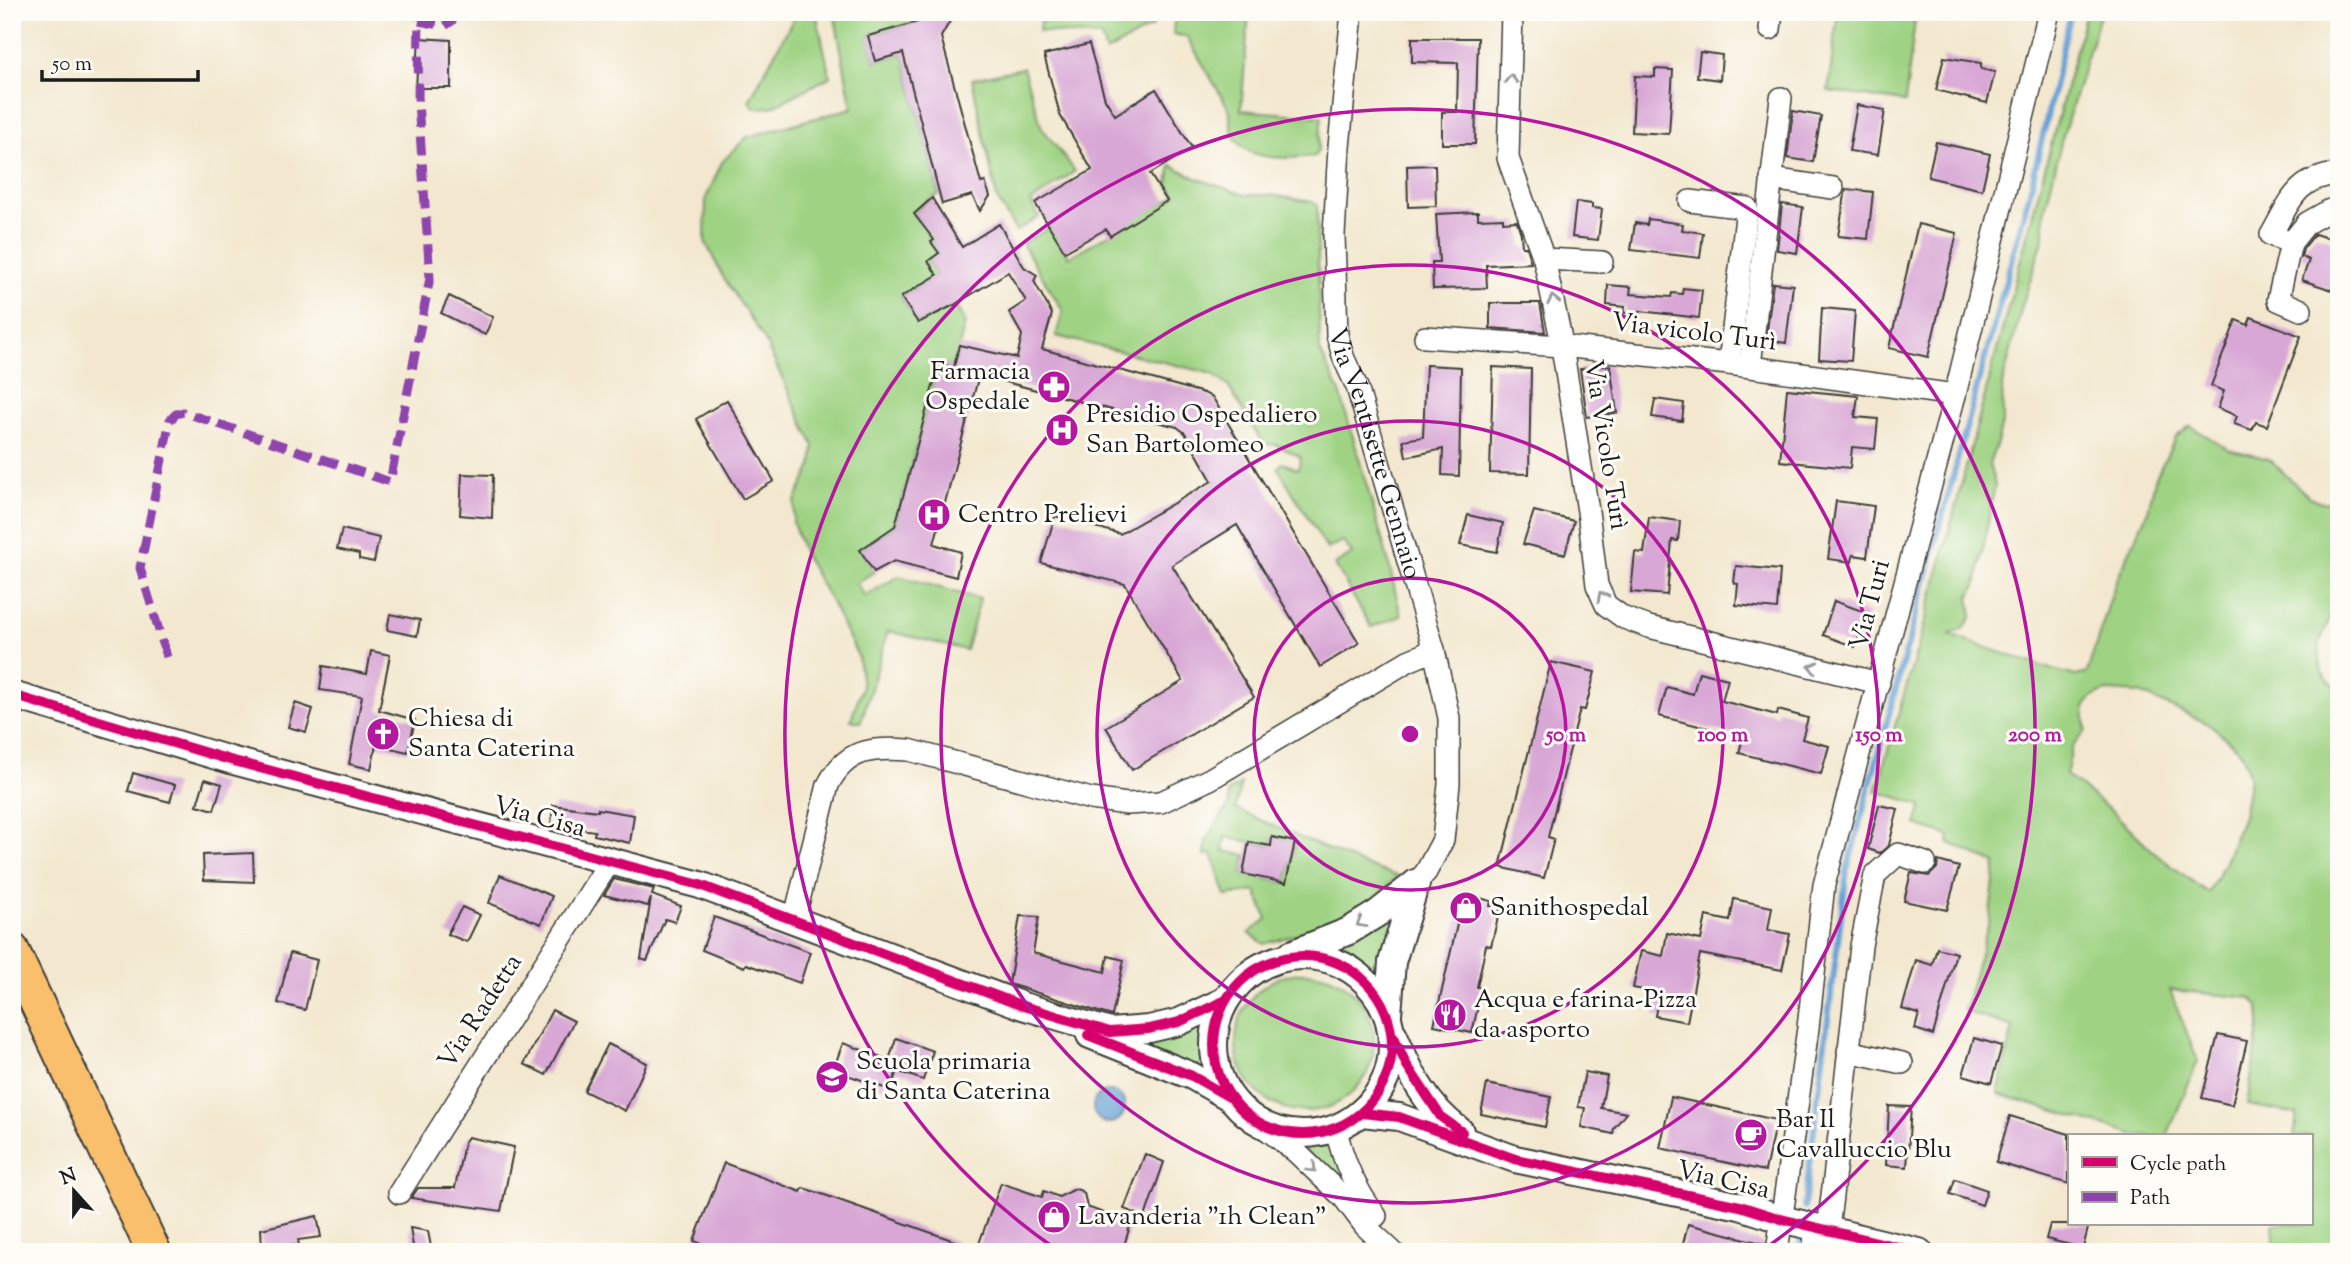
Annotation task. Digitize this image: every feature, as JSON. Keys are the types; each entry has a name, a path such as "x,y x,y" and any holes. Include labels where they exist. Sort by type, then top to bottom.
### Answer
{"main road":[{"path":"12,950 154,1252"}],"street":[{"name":"Via Ventisette Gennaio","path":"1276,960 1349,931 1378,914 1416,883 1426,872 1443,840 1449,784 1449,718 1434,650 1357,387 1337,335 1334,235 1352,12"},
{"name":"Via Vicolo Turì","path":"1512,12 1508,158 1544,259 1562,346 1597,585 1606,605 1624,618 1649,627 1879,683"},
{"name":"Via Turi","path":"1777,1252 1808,1028 1824,885 1955,395 2049,12"},
{"path":"1739,365 1771,179 1781,98"},
{"path":"2291,243 2271,235 2297,188 2322,175 2339,174"},
{"path":"1771,179 1833,188"},
{"path":"1690,201 1747,208 1739,365"},
{"path":"2301,310 2278,300 2291,243 2307,223 2330,209 2339,211"},
{"path":"1544,259 1602,262"},
{"name":"Via vicolo Turì","path":"1424,337 1562,346 1739,365 1955,395"},
{"path":"794,920 828,785 836,768 853,755 880,748 909,750 1091,799 1127,804 1161,802 1210,779 1408,661 1434,650"},
{"name":"Via Cisa","path":"14,697 230,760 700,885 1041,1013 1110,1045 1192,1076 1229,1097"},
{"path":"1819,1237 1848,1051 1861,946 1875,875 1898,855 1926,863"},
{"name":"Via Radetta","path":"399,1192 610,861"},
{"name":"Via Ventisette Gennaio","path":"1389,1021 1392,962 1416,883"},
{"path":"1260,1124 1284,1133 1310,1135 1336,1129 1362,1113 1378,1094 1390,1069 1393,1041 1389,1021 1374,990 1354,972 1330,960 1303,956 1276,960 1256,969 1239,983 1226,1000 1216,1023 1213,1049 1218,1074 1229,1097 1243,1112 1296,1152 1344,1198 1365,1226 1393,1252"},
{"name":"Via Cisa","path":"1041,1013 1110,1032 1149,1029 1179,1022 1226,1000"},
{"name":"Via Cisa","path":"1389,1021 1406,1064 1441,1117 1465,1134 1515,1159"},
{"path":"1848,1051 1902,1063"},
{"name":"Via Cisa","path":"1362,1113 1399,1116 1515,1159 1740,1206 1781,1219 1819,1237 1919,1252"},
{"path":"1336,1129 1342,1156 1359,1193 1401,1252"}],"green space":[{"path":"797,12 816,12 830,77 772,107 754,108 749,101"},
{"path":"834,12 924,12 918,22 869,36 875,61 903,53 939,194 924,203 914,214 918,220 942,235 932,242 939,253 928,261 937,275 901,297 918,323 954,303 965,322 954,367 939,364 895,526 861,550 874,572 856,583 865,596 899,576 980,599 966,650 888,631 861,722 851,720 862,686 858,656 804,554 793,523 795,501 812,466 814,446 764,339 722,275 705,241 706,198 722,162 747,137 852,108"},
{"path":"1041,12 1154,12 1153,26 1106,52 1101,37 1039,31"},
{"path":"1175,12 1249,12 1241,110 1322,117 1315,156 1271,157 1246,149 1237,141 1231,128 1230,111 1187,37 1173,34"},
{"path":"1838,12 1916,12 1905,102 1828,91"},
{"path":"2086,12 2101,12 2062,139 2044,214 2044,237 2022,306 2002,385 2003,419 1989,464 1995,485 1976,586 1969,597 1972,617 1963,629 1949,635 2053,670 2076,676 2087,673 2115,584 2149,508 2155,479 2176,437 2190,426 2228,449 2269,459 2309,497 2321,502 2339,503 2339,596 2318,646 2322,673 2339,687 2339,1252 2275,1252 2273,1226 2312,1226 2312,1134 2294,1134 2297,1114 2247,1105 2260,1021 2259,1006 2252,998 2170,990 2198,1061 2168,1134 2133,1134 1998,1094 2013,1027 1964,1011 1989,922 1996,864 1949,843 1950,836 1916,825 1922,805 1876,791 1924,626","holes":["2106,691 2140,693 2211,725 2242,753 2250,778 2243,816 2224,864 2208,893 2156,854 2115,814 2066,775 2072,747 2086,731 2084,707 2092,697"]},
{"path":"1023,68 1042,128 1075,171 1031,202 1039,217 1016,231 997,199 972,79"},
{"path":"1171,165 1198,179 1245,195 1271,195 1317,205 1320,351 1340,392 1387,556 1401,616 1371,627 1335,565 1352,554 1343,541 1327,549 1278,468 1282,463 1298,469 1301,457 1277,445 1263,444 1228,386 1213,374 1056,336 1063,311 1022,243 1051,227 1069,257 1175,196 1168,184"},
{"path":"1241,784 1235,809 1361,864 1397,876 1373,903 1342,921 1264,944 1249,933 1267,919 1256,891 1226,896 1212,854 1205,855 1206,840 1229,805 1228,792","holes":["1225,837 1271,846 1273,837 1295,843 1286,883 1243,874 1246,855 1223,851"]},
{"path":"1405,900 1380,979 1358,959 1331,946"},
{"path":"1305,973 1332,978 1354,993 1369,1015 1374,1042 1369,1069 1354,1091 1332,1106 1305,1111 1278,1106 1256,1091 1241,1069 1236,1042 1241,1015 1256,993 1278,978"},
{"path":"1207,1013 1204,1043 1213,1079 1113,1037"},
{"path":"1332,1138 1350,1195 1298,1144"}],"water":[{"path":"1109,1091 1120,1096 1125,1107 1120,1118 1109,1123 1098,1118 1093,1107 1098,1096"}],"building":[{"path":"924,12 955,12 941,37 981,183 985,182 990,196 980,211 972,195 942,204 903,53 875,61 868,36 918,22"},
{"path":"419,38 451,40 451,88 416,88"},
{"path":"1412,38 1478,38 1475,144 1442,144 1442,112 1457,112 1458,63 1412,62"},
{"path":"1089,44 1105,99 1115,115 1156,89 1192,148 1150,174 1167,201 1110,236 1106,229 1065,252 1035,203 1092,170 1060,115 1044,55"},
{"path":"1700,52 1722,55 1720,80 1697,77"},
{"path":"1944,57 1981,63 1981,69 1995,72 1987,103 1936,90"},
{"path":"1655,69 1673,70 1669,134 1632,132 1635,76 1655,77"},
{"path":"1857,105 1885,110 1878,155 1849,151"},
{"path":"1793,111 1821,116 1813,162 1787,158"},
{"path":"1936,142 1990,154 1982,190 1928,177"},
{"path":"1435,165 1436,206 1408,207 1407,166"},
{"path":"1846,189 1873,192 1868,239 1838,236"},
{"path":"932,198 962,247 999,224 1024,267 1037,275 1034,281 1052,314 1042,349 1204,393 1213,398 1359,643 1320,667 1237,525 1172,565 1254,697 1132,770 1106,727 1183,681 1125,584 1041,563 1055,516 1120,534 1212,481 1185,433 1177,427 979,375 934,544 961,552 956,577 894,561 874,572 860,550 895,526 939,364 954,367 959,345 1017,358 1022,335 1009,312 1026,301 1008,272 918,323 901,297 937,275 928,261 939,253 931,242 934,240 914,214"},
{"path":"1576,202 1592,204 1592,208 1602,209 1598,240 1572,237"},
{"path":"1782,204 1803,207 1797,253 1777,250"},
{"path":"1478,212 1478,219 1503,218 1503,222 1517,221 1522,247 1526,247 1531,263 1486,265 1487,288 1433,289 1432,262 1439,262 1436,214"},
{"path":"1648,219 1683,224 1682,230 1703,233 1700,258 1631,250 1635,223 1647,225"},
{"path":"1918,224 1957,233 1928,357 1889,348"},
{"path":"2315,234 2339,242 2339,281 2335,291 2302,280 2309,260 2301,257 2303,249"},
{"path":"1773,283 1793,285 1786,343 1766,340"},
{"path":"1608,285 1631,287 1630,294 1671,297 1672,293 1682,294 1683,288 1702,290 1699,318 1640,311 1640,314 1624,313 1625,307 1607,305"},
{"path":"449,296 493,317 485,335 441,313"},
{"path":"1490,303 1540,303 1545,332 1490,328"},
{"path":"1822,308 1855,311 1851,361 1819,359"},
{"path":"2251,317 2301,336 2267,426 2256,422 2252,430 2234,424 2237,416 2218,408 2224,391 2211,386 2236,320 2248,325"},
{"path":"1426,365 1461,367 1459,476 1442,475 1443,449 1406,457 1403,440 1423,437"},
{"path":"1610,365 1617,413 1587,417 1580,369"},
{"path":"1493,367 1531,369 1529,474 1490,473"},
{"path":"1787,389 1858,396 1855,417 1878,419 1875,449 1852,447 1850,468 1780,461"},
{"path":"1655,399 1684,403 1682,421 1652,417"},
{"path":"727,400 774,481 743,499 696,419"},
{"path":"462,474 493,475 492,518 460,515"},
{"path":"1836,501 1874,506 1867,557 1853,555 1852,562 1828,559"},
{"path":"1534,511 1574,521 1565,554 1523,544"},
{"path":"1468,515 1503,523 1497,552 1460,545"},
{"path":"1649,517 1680,521 1678,541 1672,540 1667,595 1631,592 1635,552 1644,553"},
{"path":"342,529 379,538 374,562 359,559 359,554 337,549"},
{"path":"1736,566 1780,570 1777,609 1736,605"},
{"path":"1834,601 1868,613 1855,647 1823,635"},
{"path":"390,614 420,620 417,636 387,630"},
{"path":"371,651 390,655 379,710 415,720 408,752 376,745 371,769 349,764 362,696 320,690 323,666 367,674"},
{"path":"1551,662 1595,672 1585,710 1580,709 1548,837 1554,839 1544,878 1500,867"},
{"path":"1699,672 1728,679 1722,701 1777,715 1778,710 1808,718 1802,739 1829,746 1821,774 1739,753 1743,737 1659,716 1667,687 1693,694"},
{"path":"295,703 313,709 306,732 288,727"},
{"path":"133,773 175,785 170,802 128,791"},
{"path":"205,779 222,784 214,810 197,805"},
{"path":"553,805 634,815 630,843 594,835 595,831 551,825"},
{"path":"1879,805 1898,809 1889,845 1880,853 1868,849"},
{"path":"1272,837 1295,842 1286,883 1243,874 1249,842 1271,846"},
{"path":"253,853 254,882 204,880 203,855"},
{"path":"1938,861 1959,867 1947,910 1904,901 1911,873 1929,876 1937,868"},
{"path":"500,875 552,896 541,924 489,903"},
{"path":"614,879 654,889 652,895 681,906 675,922 665,919 647,961 641,959 651,898 648,906 604,895"},
{"path":"1464,894 1491,901 1490,906 1500,909 1491,946 1486,945 1477,987 1482,988 1472,1033 1434,1025"},
{"path":"1734,899 1772,907 1768,930 1790,934 1782,970 1700,954 1687,1022 1655,1016 1659,993 1633,988 1641,951 1663,956 1667,933 1701,940 1706,916 1730,921"},
{"path":"462,907 480,915 467,942 447,934"},
{"path":"1020,916 1039,917 1033,953 1105,972 1108,956 1124,960 1112,1016 1009,984"},
{"path":"714,917 810,952 800,983 746,964 744,967 702,950"},
{"path":"1937,948 1956,953 1933,1035 1915,1029 1919,1014 1902,1009 1916,960 1932,965"},
{"path":"290,953 317,960 305,1010 278,1003"},
{"path":"552,1010 574,1021 546,1075 524,1064"},
{"path":"2218,1035 2247,1041 2232,1105 2202,1098"},
{"name":"Scuola primaria di Santa Caterina","path":"896,1038 933,1051 923,1080 897,1071 890,1090 833,1070 843,1043 889,1060"},
{"path":"1974,1038 2002,1046 1991,1083 1963,1075"},
{"path":"608,1044 647,1063 625,1111 584,1091"},
{"path":"1585,1072 1607,1076 1601,1108 1626,1113 1614,1128 1613,1134 1581,1127 1585,1108 1578,1107"},
{"path":"1487,1084 1551,1097 1545,1127 1481,1114"},
{"path":"1671,1097 1776,1120 1765,1171 1660,1148"},
{"path":"1889,1106 1911,1107 1907,1167 1886,1165"},
{"path":"2010,1116 2069,1134 2068,1184 1996,1162"},
{"path":"468,1137 514,1147 501,1211 411,1198 418,1188 455,1188 464,1143"},
{"path":"1145,1154 1164,1162 1145,1217 1124,1209"},
{"path":"724,1163 801,1192 803,1188 819,1193 977,1249 1001,1183 1042,1197 1044,1191 1059,1197 1075,1189 1079,1190 1084,1193 1087,1207 1131,1223 1122,1252 724,1252 694,1241"},
{"path":"1955,1179 1987,1190 1982,1205 1950,1194"},
{"path":"317,1216 321,1237 298,1240 299,1245 262,1248 261,1229"},
{"path":"1688,1224 1765,1244 1764,1252 1681,1252"},
{"path":"2050,1224 2088,1226 2083,1248 2046,1239"},
{"path":"410,1228 428,1231 432,1252 414,1252"}],"waterway":[{"path":"1804,1207 1847,870 2030,191 2071,12"},
{"path":"1798,1252 1801,1238"}],"marked path":[{"path":"167,657 140,568 170,420 176,414 183,412 390,482 430,278 418,102 419,12"},
{"path":"419,21 445,26 452,21 454,12"}],"cycle path":[{"path":"12,695 230,760 700,885 1023,1006 1110,1032 1149,1029 1179,1022 1226,1000"},
{"path":"1303,956 1320,957 1337,963 1366,982 1385,1011 1391,1028 1392,1045 1391,1062 1385,1079 1366,1108 1337,1127 1320,1133 1303,1134 1286,1133 1269,1127 1240,1108 1221,1079 1215,1062 1214,1045 1215,1028 1221,1011 1240,982 1269,963 1286,957 1303,956"},
{"path":"1088,1035 1192,1076 1229,1097"},
{"path":"1394,1037 1406,1064 1441,1117 1462,1132"},
{"path":"1362,1113 1399,1117 1515,1159 1740,1206 1781,1219 1919,1252"}],"place":[{"name":"Farmacia Ospedale","path":"1054,387"},
{"name":"Presidio Ospedaliero San Bartolomeo","path":"1062,430"},
{"name":"Centro Prelievi","path":"934,515"},
{"name":"Chiesa di Santa Caterina","path":"383,734"},
{"name":"Sanithospedal","path":"1466,908"},
{"name":"Acqua e farina-Pizza da asporto","path":"1450,1015"},
{"name":"Scuola primaria di Santa Caterina","path":"832,1077"},
{"name":"Bar Il Cavalluccio Blu","path":"1751,1135"},
{"name":"Lavanderia \"1h Clean\"","path":"1054,1217"}]}
